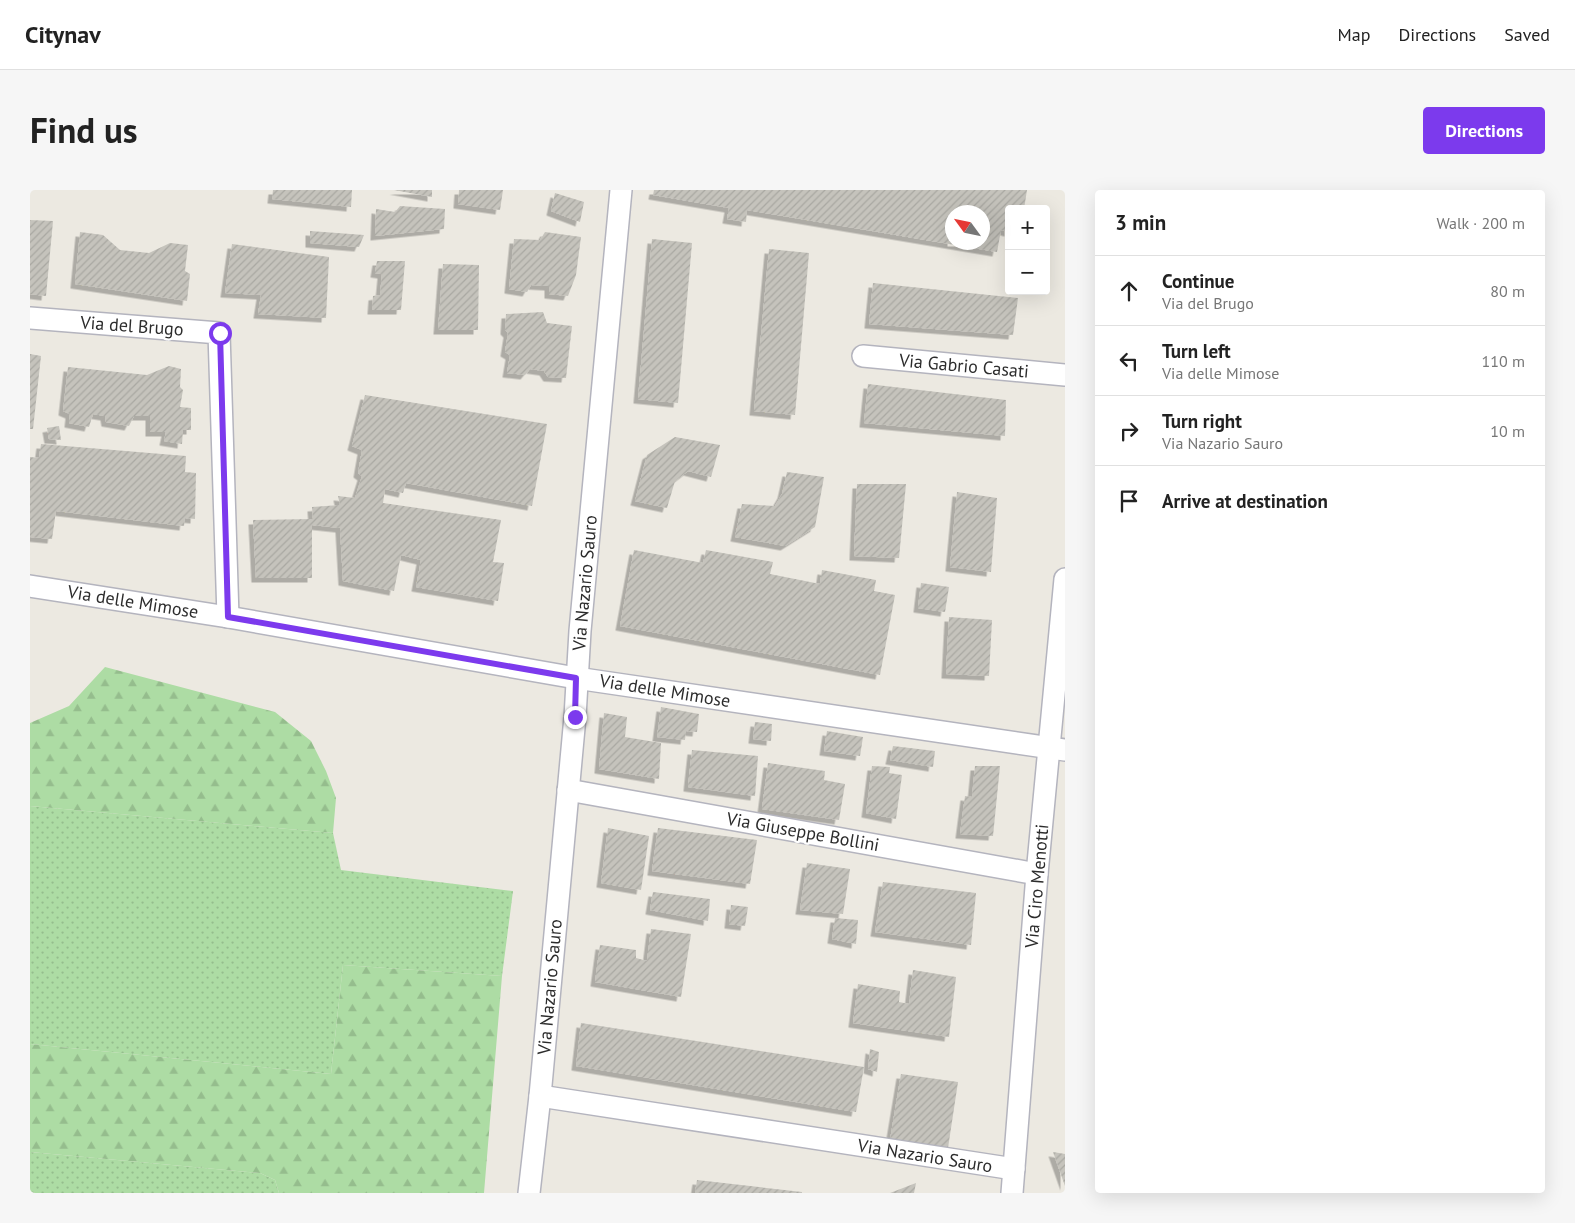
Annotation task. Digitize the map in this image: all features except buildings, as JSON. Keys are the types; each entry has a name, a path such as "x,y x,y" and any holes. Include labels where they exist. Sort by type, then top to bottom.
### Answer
{"street":[{"name":"Via Nazario Sauro","path":"529,1193 540,1096 575,717 576,678 621,190"},
{"name":"Via del Brugo","path":"30,318 220,333 228,617"},
{"name":"Via Gabrio Casati","path":"862,356 1065,376"},
{"name":"Via Ciro Menotti","path":"1012,1193 1037,874 1057,750 1065,579"},
{"name":"Via delle Mimose","path":"30,586 228,617 576,678 1057,750"},
{"name":"Via Giuseppe Bollini","path":"568,790 1037,874"},
{"name":"Via Nazario Sauro","path":"540,1096 1014,1169"}],"green space":[{"path":"105,667 275,712 311,741 326,771 336,798 333,833 30,806 30,723 69,706"},
{"path":"30,806 333,833 341,870 513,891 502,976 343,965 331,1074 30,1044"},
{"path":"343,965 502,976 484,1193 279,1193 275,1180 260,1173 30,1152 30,1044 331,1074"},
{"path":"30,1152 260,1173 275,1180 279,1193 30,1193"}],"route":[{"path":"220,333 228,617 576,678 575,717"}]}
